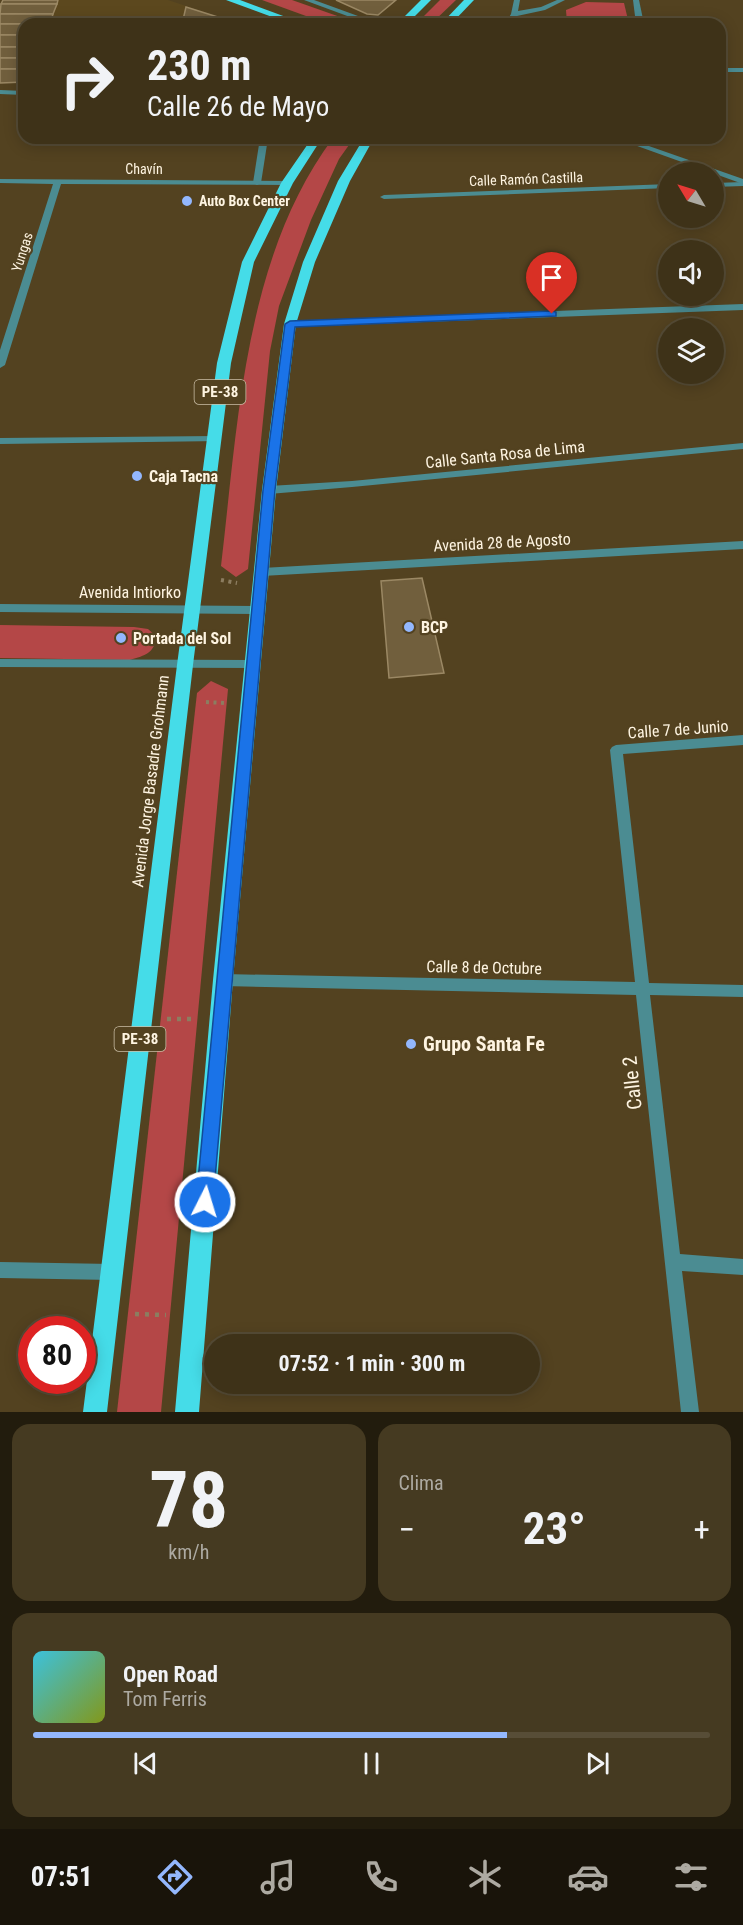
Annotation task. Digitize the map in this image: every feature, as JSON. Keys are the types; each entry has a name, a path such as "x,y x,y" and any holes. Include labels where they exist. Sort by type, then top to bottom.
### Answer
{"highway":[{"path":"231,0 283,18"},
{"path":"408,18 426,0"},
{"path":"452,18 469,0"},
{"name":"Avenida Jorge Basadre Grohmann","path":"95,1412 185,665 224,363 248,262 287,183 313,144"},
{"path":"186,1412 269,490 290,324 309,262 344,181 366,144"}],"street":[{"path":"307,0 359,18"},
{"path":"512,18 517,0"},
{"path":"514,14 543,9 562,0"},
{"path":"636,0 639,18"},
{"path":"726,70 743,70"},
{"path":"0,92 18,93"},
{"path":"257,183 263,144"},
{"path":"636,144 743,183"},
{"name":"Chavín","path":"0,181 287,183"},
{"name":"Yungas","path":"0,365 58,182"},
{"path":"724,184 743,183"},
{"name":"Calle Ramón Castilla","path":"384,197 658,186"},
{"path":"290,324 743,307"},
{"path":"0,441 216,439"},
{"name":"Calle Santa Rosa de Lima","path":"269,490 743,446"},
{"name":"Avenida 28 de Agosto","path":"262,572 743,544"},
{"name":"Avenida Intiorko","path":"0,608 259,610"},
{"path":"0,663 253,664"},
{"name":"Calle 7 de Junio","path":"616,750 743,741"},
{"name":"Calle 2","path":"616,750 690,1412"},
{"name":"Calle 8 de Octubre","path":"224,980 743,991"},
{"path":"673,1262 743,1267"},
{"path":"0,1270 112,1272"}],"path":[{"path":"196,576 261,587"},
{"path":"181,702 250,703"},
{"path":"143,1018 220,1019"},
{"path":"107,1313 195,1316"}],"shaded area":[{"path":"58,0 168,0 222,18 52,18"},
{"path":"262,0 292,0 343,18 312,18"},
{"path":"440,0 456,0 437,18 422,18"},
{"path":"586,2 624,3 628,18 567,18 566,10"},
{"path":"329,144 350,144 339,159 311,220 279,306 270,351 248,569 236,577 221,566 240,399 263,288 280,235 303,185"},
{"path":"0,625 134,627 148,629 157,637 148,653 130,660 0,658"},
{"path":"211,681 228,689 161,1412 117,1412 197,693"}],"building":[{"path":"3,0 58,0 57,4 1,4"},
{"path":"336,0 396,0 378,15 367,14"},
{"path":"1,4 57,4 53,14 0,14"},
{"path":"186,7 221,18 183,18"},
{"path":"0,14 53,14 52,18 18,18 18,24 0,24"},
{"path":"0,24 18,24 18,35 0,35"},
{"path":"0,35 18,35 18,47 0,47"},
{"path":"0,47 18,47 18,58 0,58"},
{"path":"0,58 18,58 18,69 0,69"},
{"path":"0,69 18,69 18,82 0,83"},
{"name":"BCP","path":"422,578 444,673 389,678 381,581"}],"place":[{"name":"Auto Box Center","path":"187,201"},
{"name":"Caja Tacna","path":"137,476"},
{"name":"BCP","path":"409,627"},
{"name":"Portada del Sol","path":"121,638"},
{"name":"Grupo Santa Fe","path":"411,1044"}],"route":[{"path":"205,1202 269,490 290,324 552,314"}]}
